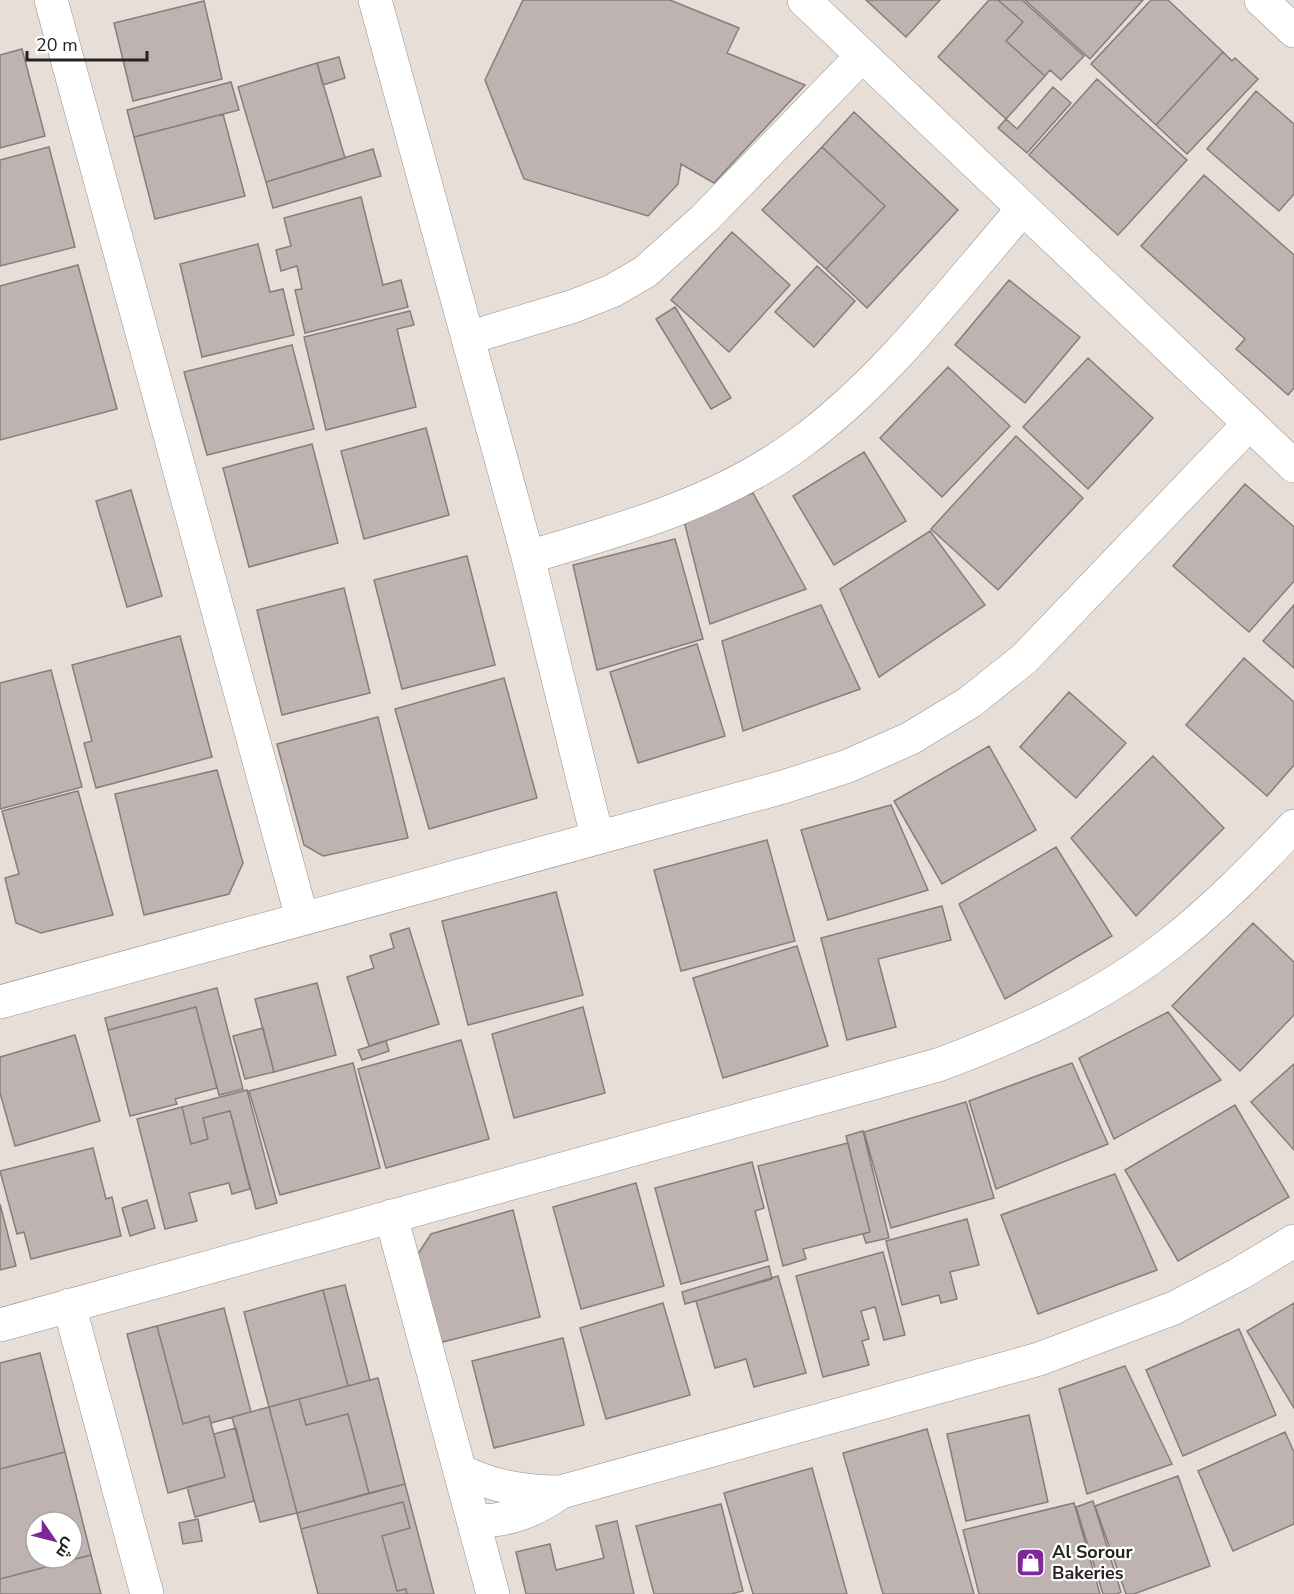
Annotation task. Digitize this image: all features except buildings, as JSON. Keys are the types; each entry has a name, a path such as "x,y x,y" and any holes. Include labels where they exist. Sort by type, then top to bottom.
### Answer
{"street":[{"path":"51,0 302,918"},
{"path":"375,0 528,557 597,836"},
{"path":"804,0 1022,210 1294,466"},
{"path":"1266,2 1294,31"},
{"path":"468,338 574,306 612,291 645,272 704,219 862,56"},
{"path":"528,557 611,533 688,504 744,477 798,444 848,404 892,358 1022,210"},
{"path":"2,992 302,918 783,787 848,766 911,738 970,702 1024,659 1249,424"},
{"path":"0,1325 938,1065 999,1042 1060,1014 1117,981 1171,943 1221,900 1294,826"},
{"path":"391,1216 493,1594"},
{"path":"475,1521 498,1521 521,1516 561,1492 1039,1359 1174,1308 1239,1274 1294,1241"},
{"path":"69,1305 147,1594"},
{"path":"461,1471 485,1482 510,1489 561,1492"}],"place":[{"name":"Al Sorour Bakeries","path":"1031,1562"}]}
